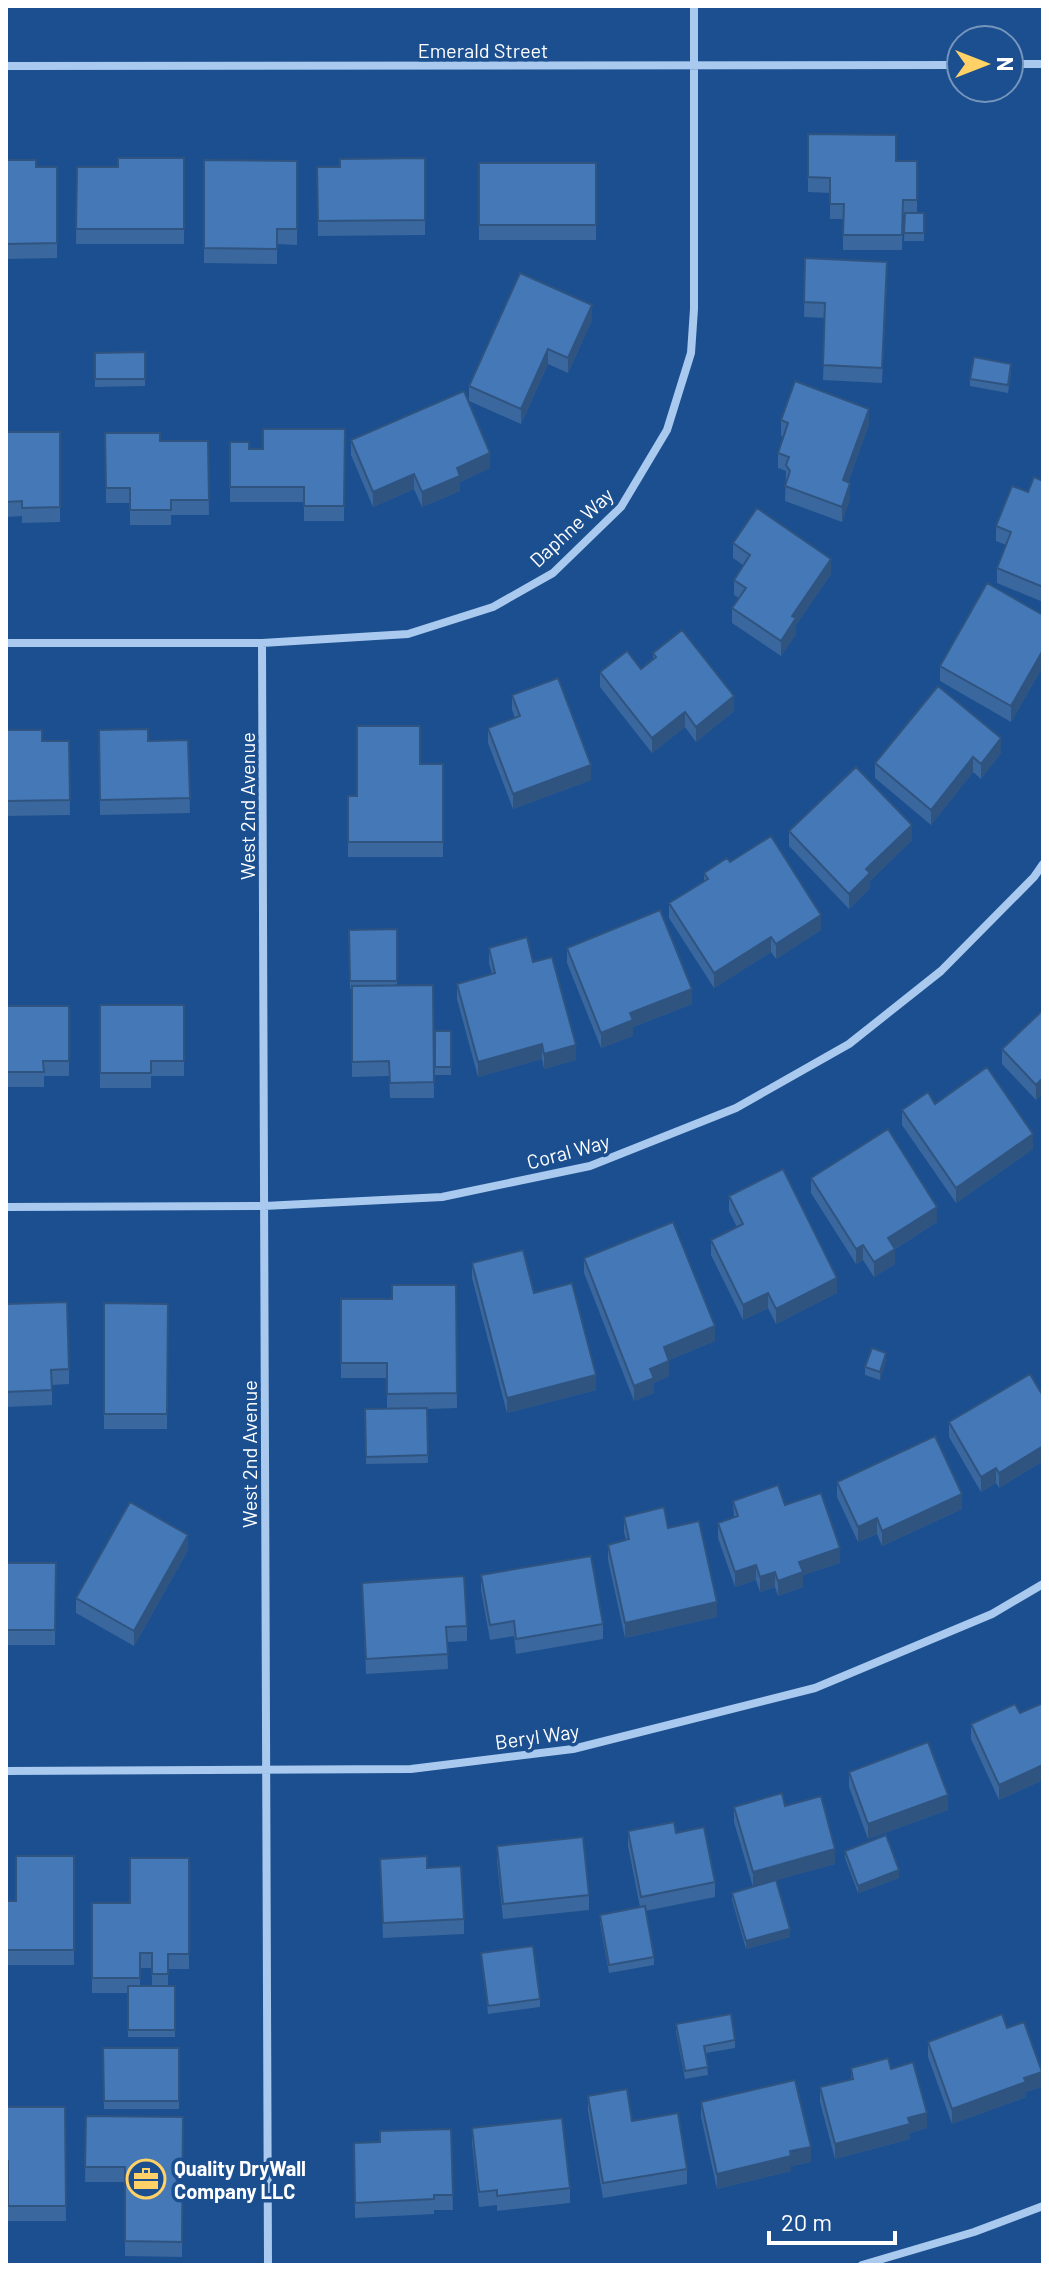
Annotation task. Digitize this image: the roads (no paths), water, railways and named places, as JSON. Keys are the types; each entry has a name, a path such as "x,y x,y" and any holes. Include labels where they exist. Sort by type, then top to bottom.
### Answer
{"street":[{"name":"Daphne Way","path":"6,643 262,643 408,634 493,607 553,573 621,507 667,430 691,353 694,294 694,6"},
{"name":"Emerald Street","path":"6,66 945,65"},
{"name":"West 2nd Avenue","path":"262,643 268,2265"},
{"name":"Coral Way","path":"6,1207 264,1206 442,1197 590,1166 736,1108 849,1044 941,971 1034,877 1043,864"},
{"name":"Beryl Way","path":"6,1771 411,1769 573,1749 815,1688 992,1614 1043,1584"},
{"path":"862,2265 974,2232 1043,2206"}],"place":[{"name":"Quality DryWall Company LLC","path":"146,2179"}]}
